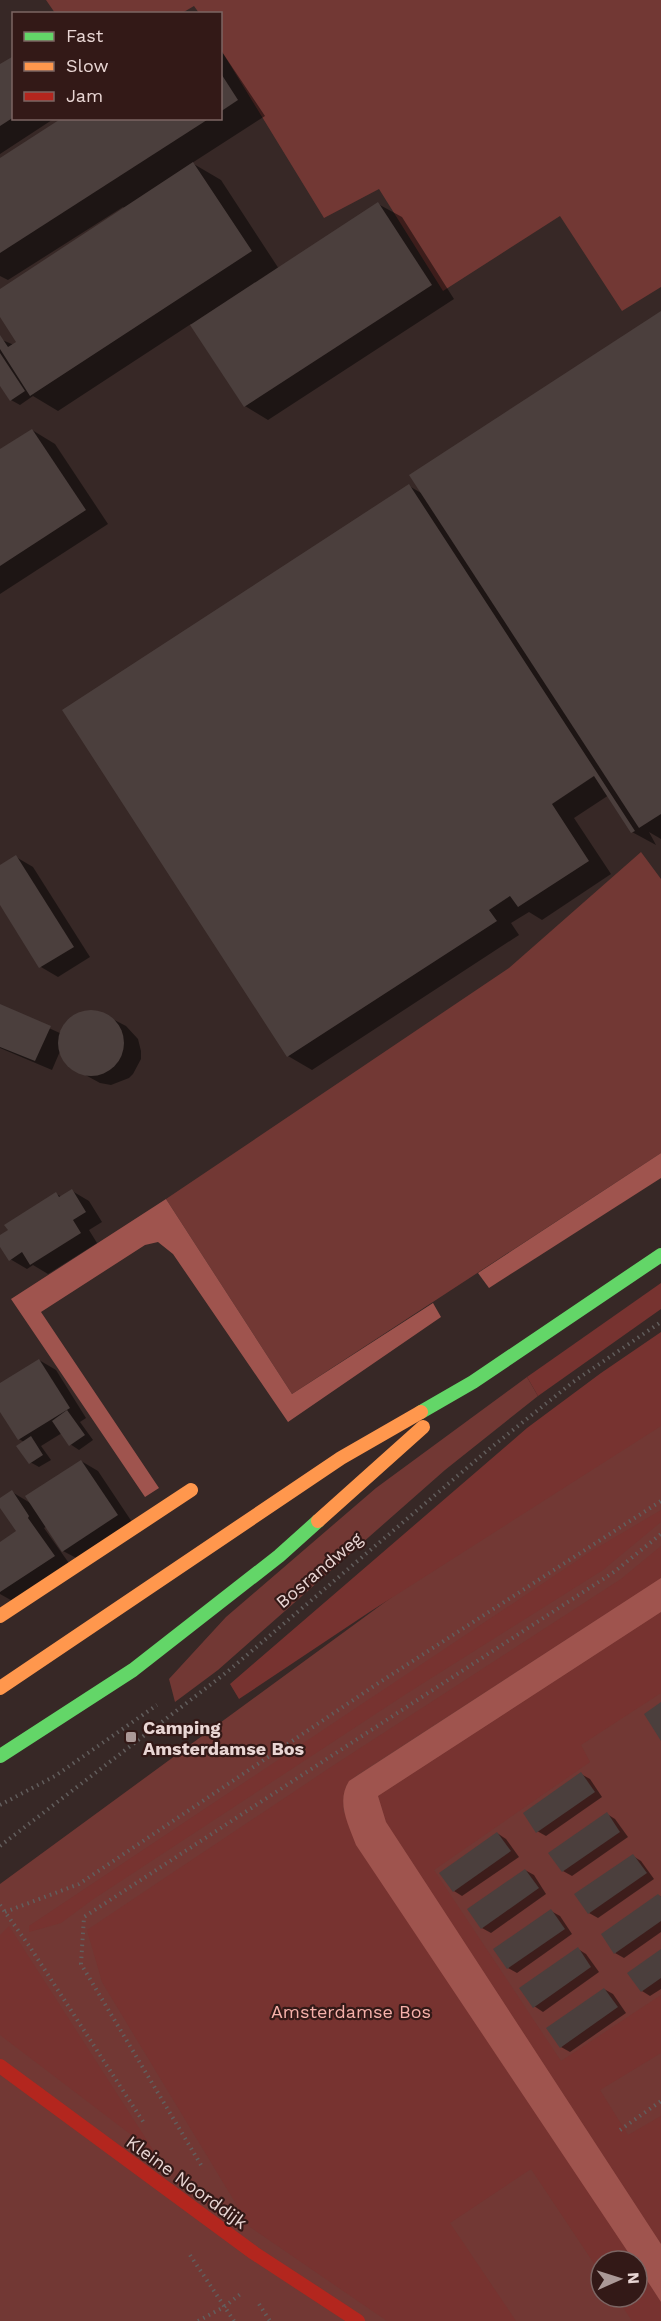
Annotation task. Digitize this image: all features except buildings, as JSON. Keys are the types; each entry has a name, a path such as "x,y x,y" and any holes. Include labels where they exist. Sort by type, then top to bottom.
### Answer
{"main road":[{"name":"Bosrandweg","path":"0,1688 341,1458 473,1382 661,1255"},
{"name":"Bosrandweg","path":"0,1756 133,1671 279,1556 473,1382"},
{"path":"0,1616 191,1490"},
{"name":"Kleine Noorddijk","path":"0,2066 254,2253 358,2321"}],"path":[{"name":"Bosrandweg","path":"0,1846 227,1672 479,1458 573,1382 661,1322"},
{"path":"5,1912 79,1884 380,1683 661,1502"},
{"path":"206,2174 81,1964 84,1917 614,1572 661,1534"},
{"path":"0,1805 55,1776 157,1705"},
{"path":"0,1905 30,1947 150,2132"},
{"path":"620,2130 661,2101"},
{"path":"198,2321 224,2307 249,2288"},
{"path":"224,2307 234,2321"}],"green space":[{"path":"46,0 661,0 661,287 622,311 560,216 443,291 379,189 324,218 222,52 222,12 198,12 194,6 184,12 54,12"},
{"path":"641,852 661,879 661,1153 292,1394 166,1199 509,968"},
{"path":"661,1283 661,1309 538,1396 527,1377"},
{"path":"661,1332 661,1426 371,1611 239,1699 230,1684 527,1428"},
{"path":"527,1377 538,1396 445,1470 218,1670 175,1702 169,1679 226,1617 376,1488"},
{"name":"Amsterdamse Bos","path":"661,1400 661,2321 0,2321 0,1884"},
{"path":"661,1510 661,1522 603,1570 406,1694 92,1900 61,1923 29,1932 29,1926 590,1552"},
{"path":"661,1546 661,1578 358,1774 349,1782 345,1790 343,1811 626,2249 589,2249 589,2256 531,2169 450,2223 516,2321 387,2321 250,2227 102,1982 87,1930 331,1767 621,1579"},
{"path":"661,1612 661,1693 581,1745 590,1762 434,1870 561,2061 661,1995 661,2053 600,2090 628,2135 661,2116 661,2244 386,1822 378,1796"},
{"path":"9,1926 155,2153 0,2035 0,1935"},
{"path":"649,2284 661,2302 661,2321 632,2321 624,2309 649,2309"}],"shaded area":[{"path":"661,1153 661,1178 489,1288 478,1273"},
{"path":"166,1199 292,1394 433,1303 441,1317 288,1422 173,1254 158,1242 145,1245 41,1312 159,1488 145,1497 11,1299"},
{"path":"661,1578 661,1612 378,1796 386,1822 661,2244 661,2302 649,2284 649,2249 626,2249 356,1845 343,1805 345,1789 349,1781"}],"traffic: fast":[{"path":"421,1412 473,1382 661,1255"},
{"path":"0,1756 133,1670 279,1556 318,1521"}],"traffic: slow":[{"path":"0,1688 341,1458 421,1412"},
{"path":"318,1521 423,1427"},
{"path":"0,1616 191,1490"}],"traffic: jam":[{"path":"0,2066 254,2253 358,2321"}],"place":[{"name":"Camping Amsterdamse Bos","path":"131,1737"}]}
